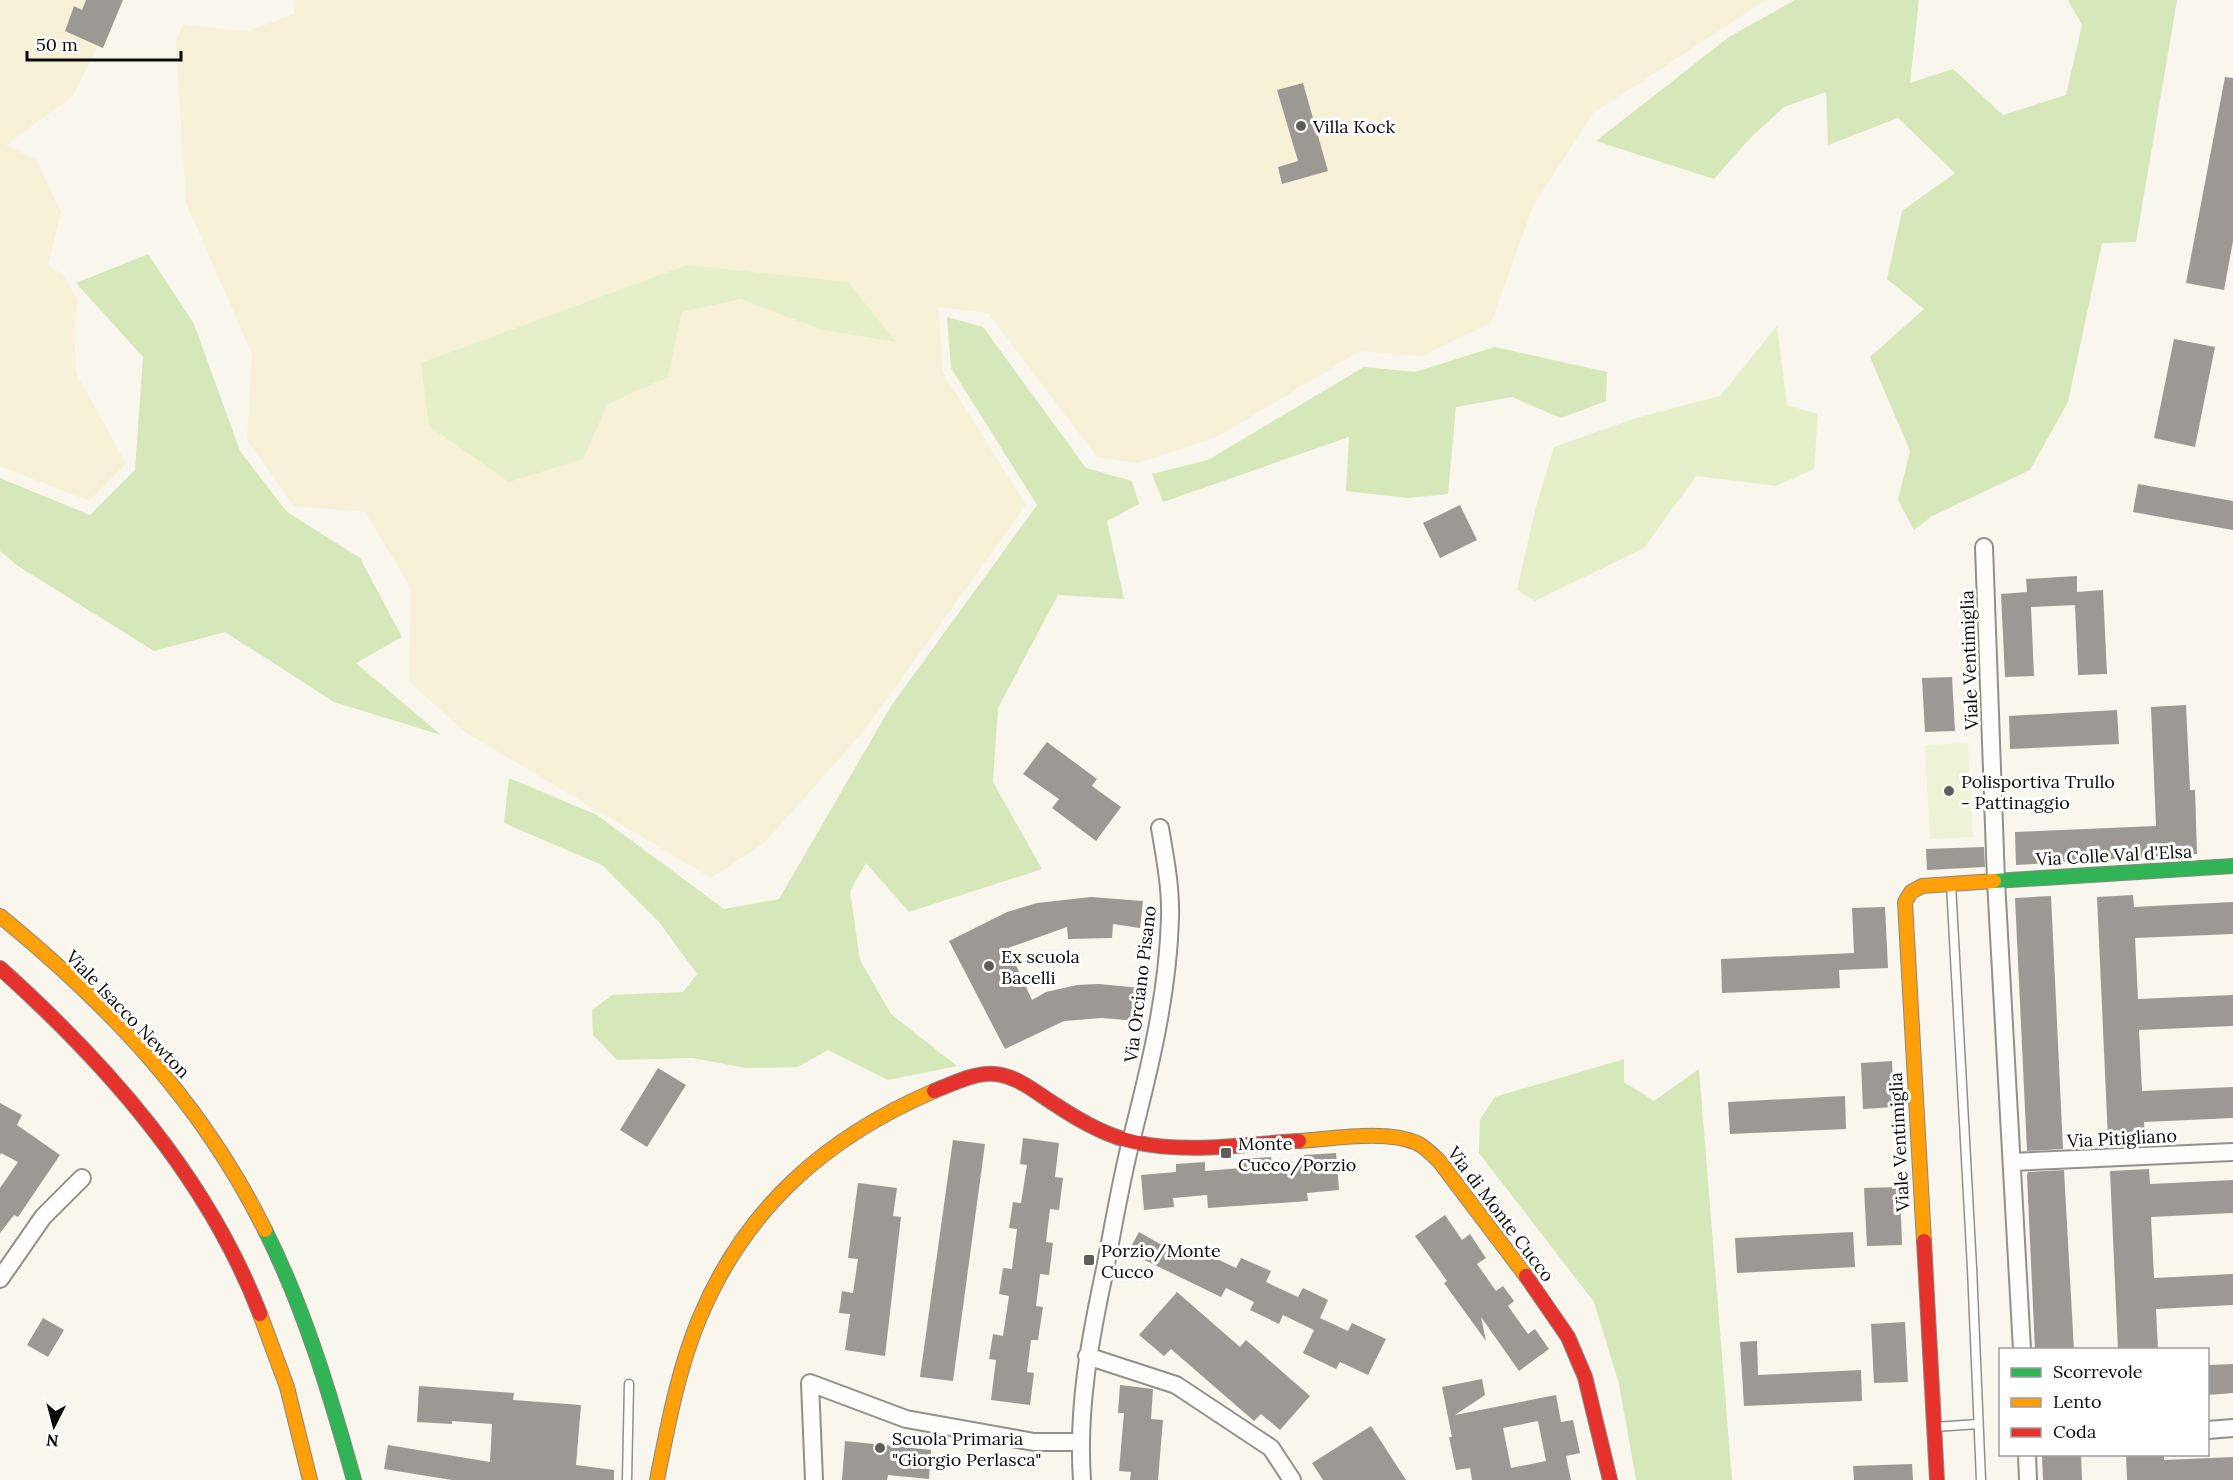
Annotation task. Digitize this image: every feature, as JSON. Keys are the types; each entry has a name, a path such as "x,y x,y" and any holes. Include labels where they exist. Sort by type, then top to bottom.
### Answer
{"main road":[{"name":"Via Colle Val d'Elsa","path":"1996,881 2233,866"},
{"name":"Viale Ventimiglia","path":"1937,1480 1905,902 1911,891 1920,886 1996,881"},
{"name":"Viale Isacco Newton","path":"0,916 57,964 124,1030 174,1087 223,1155 253,1208 296,1298 333,1404 354,1480"},
{"path":"0,968 73,1034 110,1074 198,1193 239,1266 261,1314 292,1404 310,1480"},
{"name":"Via di Monte Cucco","path":"657,1480 688,1354 702,1314 720,1277 744,1238 767,1208 816,1161 877,1116 945,1088 992,1074 1014,1080 1099,1131 1131,1143 1187,1147 1363,1137 1406,1139 1425,1147 1439,1161 1530,1281 1568,1336 1585,1377 1610,1480"},
{"path":"306,1460 306,1480"}],"street":[{"name":"Viale Ventimiglia","path":"1984,547 1996,881 2022,1348"},
{"name":"Via Orciano Pisano","path":"1082,1480 1079,1442 1087,1356 1131,1143 1154,1052 1170,919 1170,893 1160,828"},
{"name":"Via Pitigliano","path":"2012,1162 2233,1152"},
{"path":"0,1280 43,1216 82,1178"},
{"path":"1087,1356 1176,1385 1271,1448 1292,1480"},
{"path":"814,1480 810,1383 906,1419 1034,1442 1079,1442"},
{"path":"2209,1430 2233,1428"},
{"path":"2027,1456 2028,1480"}],"lane":[{"path":"1951,883 1981,1480"},
{"path":"627,1480 629,1384"},
{"path":"1935,1427 1978,1424"}],"shaded area":[{"path":"0,0 121,0 73,96 6,145 36,160 61,212 48,265 63,275 78,300 74,322 76,373 126,463 89,501 0,466"},
{"path":"295,0 1766,0 1593,113 1533,206 1491,323 1421,356 1360,351 1217,437 1137,463 1097,457 988,313 938,307 943,373 1026,505 863,732 764,843 711,878 465,732 409,682 411,588 365,512 294,506 247,440 252,354 186,203 176,42 183,24 247,32 294,14","holes":["1303,83 1328,171 1282,184 1278,167 1298,161 1277,90","687,265 819,329 741,299 682,312 668,377 608,404 583,459 509,482"]}],"green space":[{"path":"1795,0 1919,0 1910,83 1953,69 2003,115 2066,95 2082,25 2068,0 2177,0 2136,242 2102,243 2068,402 2030,470 1932,516 1914,530 1898,500 1910,451 1870,357 1924,309 1887,279 1902,211 1955,173 1898,118 1828,145 1826,92 1784,107 1751,137 1714,179 1596,141 1729,37"},
{"path":"148,254 194,324 240,451 287,512 360,558 402,637 356,663 441,735 334,702 225,632 154,651 18,566 0,551 0,478 90,515 135,470 143,357 76,283"},
{"path":"687,265 848,282 896,342 819,329 741,299 682,312 668,377 608,404 583,459 509,482 429,426 421,363"},
{"path":"947,317 983,327 1086,468 1132,481 1139,504 1107,521 1124,599 1058,595 998,708 993,782 1042,869 909,912 866,863 850,891 860,960 891,1014 957,1066 888,1080 828,1050 798,1067 746,1068 692,1058 617,1060 593,1035 592,1010 612,995 683,992 697,974 659,922 602,865 504,823 509,778 597,815 724,909 779,899 891,706 1037,505 951,368"},
{"path":"1777,326 1787,405 1818,414 1814,469 1776,486 1696,476 1644,548 1535,601 1517,590 1535,510 1554,447 1636,418 1720,396"},
{"path":"1495,347 1607,372 1606,401 1561,418 1512,397 1456,407 1448,494 1408,498 1346,491 1349,437 1163,502 1152,474 1208,460 1364,367 1415,372"},
{"name":"Polisportiva Trullo - Pattinaggio","path":"1968,743 1973,837 1930,839 1925,745"},
{"path":"1624,1059 1624,1082 1654,1101 1699,1069 1732,1480 1636,1480 1619,1384 1594,1302 1479,1153 1480,1119 1495,1097"}],"building":[{"path":"86,0 123,0 103,48 65,31 74,6 82,10"},
{"path":"2225,77 2233,78 2233,241 2224,290 2186,283"},
{"name":"Villa Kock","path":"1303,83 1328,171 1282,184 1278,167 1298,161 1277,90"},
{"path":"2174,339 2215,347 2195,447 2154,438"},
{"path":"2138,484 2233,501 2233,530 2133,512"},
{"path":"1460,505 1477,540 1440,558 1423,523"},
{"path":"2077,576 2077,592 2103,590 2107,674 2078,675 2075,605 2031,607 2034,676 2005,677 2001,594 2027,592 2026,579"},
{"path":"1952,677 1955,731 1925,732 1922,678"},
{"path":"2186,705 2190,790 2195,790 2197,854 2016,865 2015,832 2156,826 2151,707"},
{"path":"2117,710 2119,744 2010,749 2009,716"},
{"path":"1047,742 1097,779 1092,786 1121,807 1096,841 1052,808 1059,799 1023,774"},
{"path":"1984,847 1985,867 1927,870 1926,849"},
{"path":"2133,895 2134,907 2233,902 2233,934 2135,938 2138,999 2233,995 2233,1026 2139,1030 2142,1091 2233,1087 2233,1118 2144,1122 2145,1138 2108,1139 2097,897"},
{"path":"2051,896 2063,1149 2027,1151 2015,898"},
{"name":"Ex scuola Bacelli","path":"1091,897 1143,901 1140,928 1113,924 1112,938 1068,939 1067,927 1008,948 1032,1000 1046,992 1077,985 1099,984 1141,988 1139,1021 1101,1018 1064,1021 1005,1049 949,941 1007,912 1037,903"},
{"path":"1885,907 1888,968 1839,970 1840,988 1722,993 1721,959 1854,953 1852,908"},
{"path":"1892,1061 1894,1107 1863,1109 1861,1063"},
{"path":"658,1068 686,1085 647,1147 620,1130"},
{"path":"1845,1096 1846,1129 1730,1134 1728,1102"},
{"path":"0,1103 22,1115 17,1125 60,1155 18,1217 14,1215 0,1233 0,1188 18,1162 1,1153 0,1155"},
{"path":"1023,1138 1059,1143 1055,1177 1063,1178 1059,1210 1050,1209 1046,1242 1053,1243 1049,1275 1040,1274 1036,1306 1043,1307 1038,1340 1031,1340 1027,1372 1034,1373 1030,1405 991,1400 996,1360 989,1359 993,1334 1003,1336 1009,1296 999,1294 1003,1268 1012,1269 1017,1229 1009,1228 1013,1202 1021,1203 1027,1165 1020,1164"},
{"path":"953,1140 985,1144 953,1381 920,1377"},
{"path":"1336,1153 1339,1190 1307,1193 1308,1201 1208,1208 1207,1195 1173,1198 1174,1207 1144,1210 1141,1175 1176,1172 1176,1164 1205,1162 1205,1171 1241,1168 1240,1159 1271,1157 1272,1166 1305,1163 1304,1155"},
{"path":"2149,1169 2150,1184 2233,1180 2233,1213 2151,1217 2154,1278 2233,1274 2233,1305 2156,1309 2158,1348 2118,1348 2110,1171"},
{"path":"2064,1170 2074,1348 2035,1348 2028,1172"},
{"path":"858,1183 897,1188 893,1216 901,1217 885,1356 845,1350 850,1314 839,1313 842,1291 853,1293 858,1259 848,1258"},
{"path":"1900,1187 1902,1245 1867,1246 1864,1188"},
{"path":"1445,1215 1462,1240 1470,1234 1486,1258 1477,1264 1496,1291 1503,1286 1514,1301 1508,1306 1528,1334 1535,1329 1549,1349 1519,1371 1481,1317 1486,1341 1444,1283 1447,1281 1415,1236"},
{"path":"1139,1232 1188,1260 1194,1248 1236,1268 1241,1258 1271,1271 1266,1282 1298,1297 1303,1288 1328,1300 1320,1318 1348,1331 1352,1323 1386,1339 1368,1375 1340,1362 1336,1369 1303,1353 1314,1330 1283,1315 1279,1324 1250,1310 1254,1302 1226,1288 1221,1297 1128,1252"},
{"path":"1853,1232 1855,1267 1737,1273 1735,1238"},
{"path":"1177,1292 1240,1347 1246,1340 1310,1396 1280,1430 1261,1414 1254,1421 1171,1349 1164,1356 1139,1335"},
{"path":"43,1318 64,1330 48,1357 27,1345"},
{"path":"1905,1322 1908,1382 1874,1383 1871,1324"},
{"path":"1757,1341 1758,1375 1861,1370 1862,1401 1744,1406 1740,1342"},
{"path":"2233,1364 2233,1393 2209,1395 2209,1365"},
{"path":"1482,1379 1485,1395 1455,1415 1556,1395 1561,1422 1573,1420 1580,1453 1566,1456 1571,1480 1472,1480 1470,1468 1456,1470 1442,1387","holes":["1538,1421 1546,1461 1511,1468 1503,1428"]},
{"path":"1120,1385 1153,1389 1151,1419 1163,1420 1158,1480 1130,1480 1131,1472 1119,1471 1124,1413 1118,1413"},
{"path":"419,1386 514,1393 513,1400 581,1405 576,1465 614,1470 614,1480 452,1480 384,1469 388,1445 490,1462 492,1424 452,1421 452,1424 417,1422"},
{"path":"1371,1426 1406,1480 1323,1480 1312,1463"},
{"path":"845,1441 931,1450 929,1479 888,1475 887,1480 842,1480"},
{"path":"2042,1456 2081,1456 2082,1480 2043,1480"},
{"path":"2126,1456 2164,1456 2164,1460 2233,1457 2233,1480 2127,1480"},
{"path":"1912,1464 1913,1480 1854,1480 1853,1466"}],"traffic: fast":[{"path":"1994,881 2233,866"},
{"path":"265,1230 304,1322 326,1384 354,1480"}],"traffic: slow":[{"path":"1924,1241 1905,902 1911,892 1922,886 1994,881"},
{"path":"0,916 79,985 150,1058 212,1139 240,1183 265,1230"},
{"path":"657,1480 674,1397 692,1337 719,1278 741,1242 766,1209 794,1180 825,1154 859,1130 895,1109 934,1091"},
{"path":"1299,1141 1390,1136 1417,1143 1439,1161 1526,1276"},
{"path":"260,1314 287,1387 310,1480"}],"traffic: jam":[{"path":"0,968 79,1044 151,1126 183,1170 212,1216 238,1264 260,1314"},
{"path":"934,1091 972,1077 987,1074 1003,1075 1020,1082 1074,1117 1113,1136 1134,1142 1154,1146 1195,1148 1299,1141"},
{"path":"1924,1241 1937,1480"},
{"path":"1526,1276 1568,1337 1585,1377 1610,1480"}],"place":[{"name":"Villa Kock","path":"1301,126"},
{"name":"Polisportiva Trullo - Pattinaggio","path":"1949,791"},
{"name":"Ex scuola Bacelli","path":"989,966"},
{"name":"Monte Cucco/Porzio","path":"1226,1153"},
{"name":"Porzio/Monte Cucco","path":"1089,1260"},
{"name":"Scuola Primaria \"Giorgio Perlasca\"","path":"880,1448"}]}
